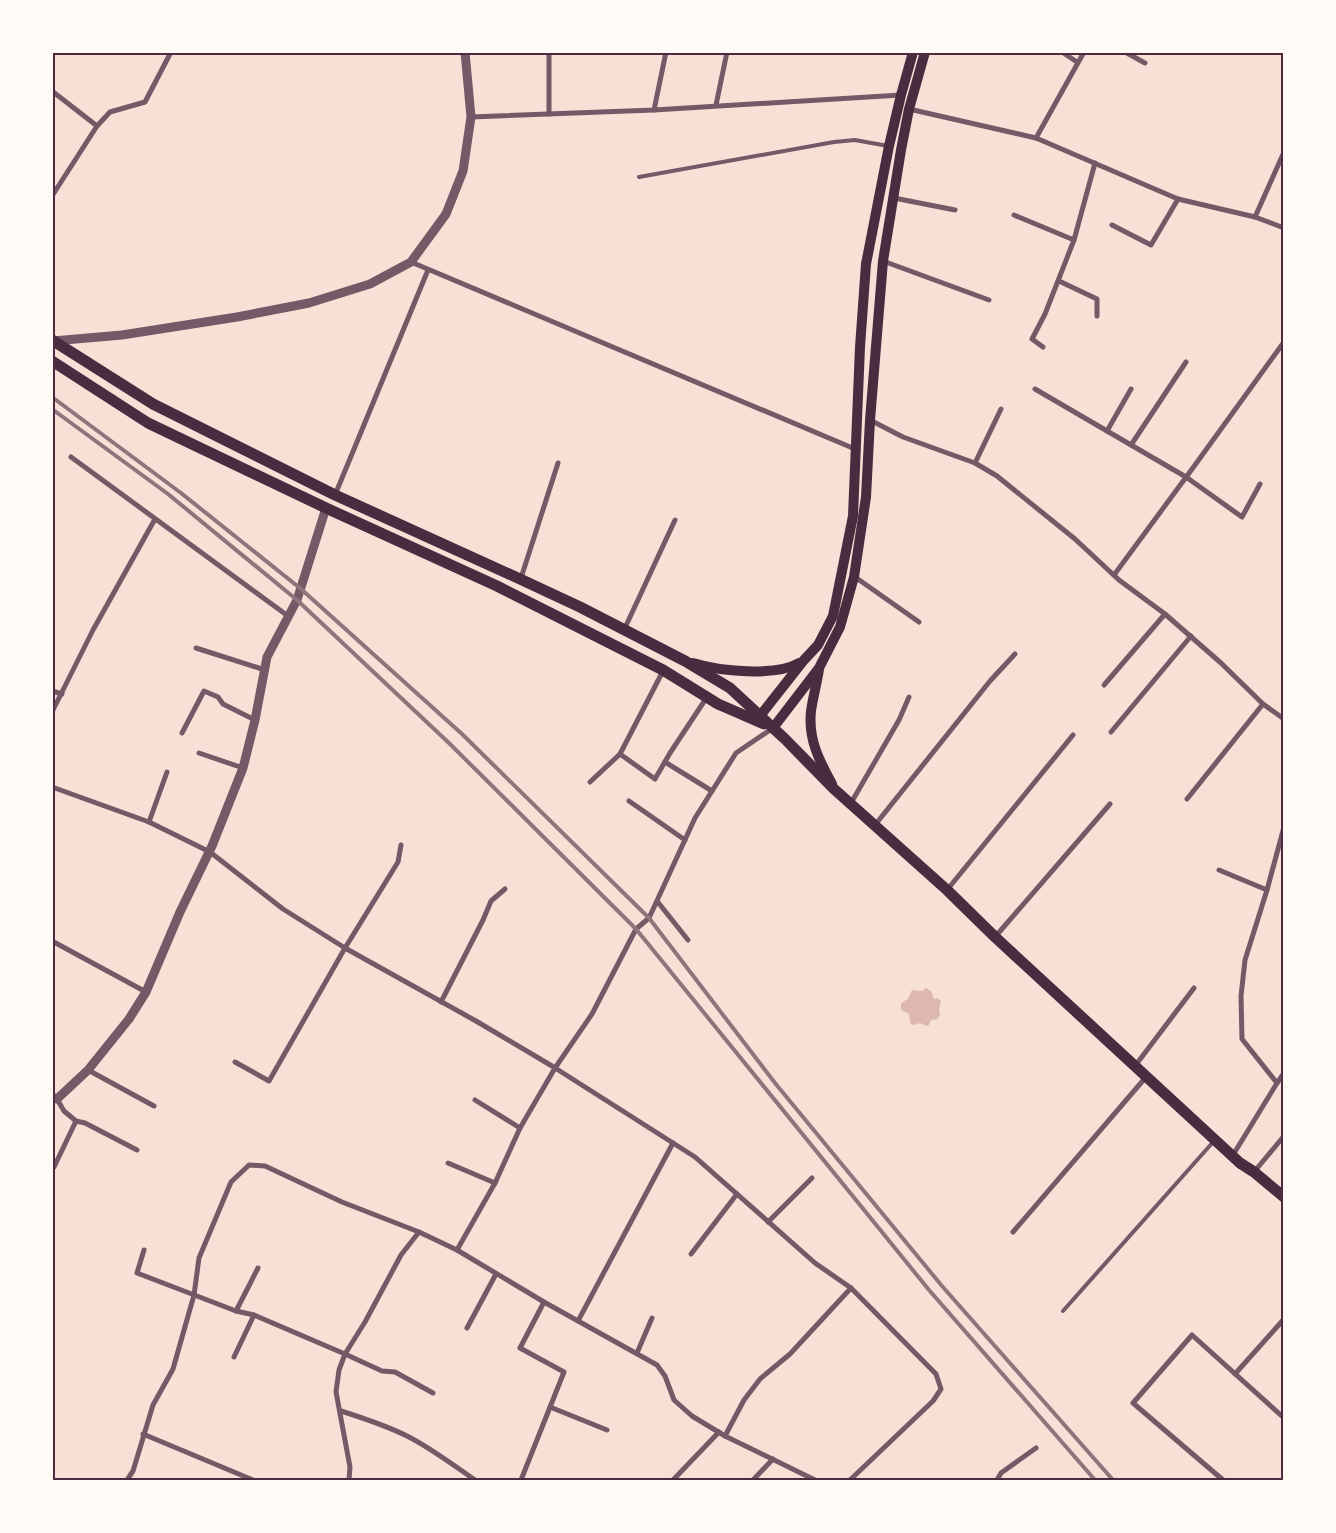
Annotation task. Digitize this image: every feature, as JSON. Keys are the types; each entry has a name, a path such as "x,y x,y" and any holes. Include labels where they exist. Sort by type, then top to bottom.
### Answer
{"main road":[{"path":"760,716 804,660 818,646 833,616 853,516 860,347 866,264 900,95 913,52"},
{"path":"773,728 819,668 840,628 854,577 866,497 870,420 884,262 909,109 925,52"},
{"path":"53,341 153,404 335,495 520,578 685,661 730,688 850,804 947,890 995,937 1232,1156 1284,1197"},
{"path":"52,361 148,423 326,508 497,586 663,670 718,704 773,728"},
{"path":"685,661 718,669 775,671 790,668 804,660"},
{"path":"819,668 811,712 810,732 814,748 834,788"}],"street":[{"path":"52,196 97,126 110,112 145,102 171,52"},
{"path":"53,341 122,335 237,317 309,303 370,284 412,262 446,214 464,172 471,117 465,52"},
{"path":"549,52 549,114"},
{"path":"654,110 666,52"},
{"path":"716,105 727,52"},
{"path":"1062,52 1077,62"},
{"path":"1036,138 1084,52"},
{"path":"1125,52 1145,63"},
{"path":"52,90 97,126"},
{"path":"471,117 654,110 900,95"},
{"path":"909,109 1036,138 1178,199 1255,218 1284,228"},
{"path":"1255,218 1284,152"},
{"path":"1043,347 1032,339 1045,314 1074,240 1095,163"},
{"path":"894,198 955,210"},
{"path":"1112,225 1151,245 1178,199"},
{"path":"1014,215 1074,240"},
{"path":"412,262 856,449"},
{"path":"884,262 989,300"},
{"path":"335,495 428,270"},
{"path":"1058,281 1097,299 1097,316"},
{"path":"1114,575 1284,342"},
{"path":"1131,444 1186,362"},
{"path":"1035,389 1186,477 1242,516 1260,484"},
{"path":"1107,431 1131,389"},
{"path":"975,463 1001,409"},
{"path":"870,420 903,437 975,463 997,476 1075,539 1114,575 1191,636 1263,704 1284,719"},
{"path":"71,457 288,616"},
{"path":"520,578 558,463"},
{"path":"137,1150 86,1123 76,1121 64,1111 55,1098 88,1070 129,1019 146,992 180,912 210,852 243,768 268,657 297,600 326,508"},
{"path":"52,712 93,630 156,519"},
{"path":"624,630 675,520"},
{"path":"854,577 919,622"},
{"path":"1104,685 1165,614"},
{"path":"1111,732 1191,636"},
{"path":"196,648 265,670"},
{"path":"874,826 990,682 1015,654"},
{"path":"590,782 620,754 663,670"},
{"path":"52,691 62,694"},
{"path":"182,733 204,691 218,697 223,704 255,720"},
{"path":"850,804 900,720 909,696"},
{"path":"620,754 655,779 708,697"},
{"path":"1186,799 1263,704"},
{"path":"457,1250 495,1183 520,1128 555,1068 592,1014 636,929 649,918 694,818 736,753 773,728"},
{"path":"947,890 1073,735"},
{"path":"199,753 243,768"},
{"path":"665,762 712,791"},
{"path":"149,822 167,772"},
{"path":"52,787 149,822 210,852 283,910 345,948 555,1068 696,1157 815,1263 851,1288 936,1374 941,1389 933,1401 850,1480"},
{"path":"628,801 684,840"},
{"path":"995,937 1110,804"},
{"path":"1277,1082 1242,1039 1242,996 1245,960 1284,827"},
{"path":"236,1062 268,1081 345,948 398,862 401,845"},
{"path":"1277,852 1284,856"},
{"path":"1219,870 1267,890"},
{"path":"441,1002 491,901 504,889"},
{"path":"657,901 688,940"},
{"path":"52,941 146,992"},
{"path":"1135,1066 1194,988"},
{"path":"88,1070 154,1106"},
{"path":"1232,1156 1284,1073"},
{"path":"1014,1232 1146,1076"},
{"path":"475,1100 520,1128"},
{"path":"54,1167 76,1121"},
{"path":"1254,1172 1284,1136"},
{"path":"578,1321 673,1143"},
{"path":"448,1164 495,1183"},
{"path":"127,1480 133,1471 153,1405 173,1369 194,1295 199,1258 210,1229 231,1182 249,1165 265,1166 342,1202 419,1232 457,1250 544,1302 657,1365 665,1376 674,1400 692,1416 725,1436 815,1480"},
{"path":"768,1222 812,1178"},
{"path":"691,1254 737,1194"},
{"path":"349,1480 350,1467 336,1392 339,1370 345,1354 401,1256 419,1232"},
{"path":"144,1250 137,1273 236,1311 254,1315 382,1371 394,1372 433,1393"},
{"path":"236,1311 258,1268"},
{"path":"467,1328 496,1274"},
{"path":"725,1436 744,1400 760,1379 790,1354 851,1288"},
{"path":"52,1302 52,1314"},
{"path":"521,1480 564,1372 520,1348 544,1302"},
{"path":"234,1357 254,1315"},
{"path":"637,1353 652,1318"},
{"path":"1234,1374 1284,1319"},
{"path":"1223,1480 1132,1403 1192,1335 1284,1418"},
{"path":"550,1406 607,1430"},
{"path":"341,1411 369,1420 407,1436 438,1454 475,1480"},
{"path":"673,1480 719,1432"},
{"path":"144,1434 253,1480"},
{"path":"998,1480 1001,1473 1036,1448"},
{"path":"753,1480 773,1459"}],"lane":[{"path":"639,177 834,142 855,140 889,146"},
{"path":"1063,1311 1215,1140"}],"shaded area":[{"path":"926,988 931,991 934,999 938,998 941,1001 940,1015 937,1019 931,1020 929,1025 926,1026 920,1023 914,1025 910,1023 909,1014 901,1010 901,1003 908,999 912,990 922,991"}],"railway":[{"path":"52,397 181,493 301,589 462,734 649,918 775,1083 942,1286 1113,1480"},
{"path":"52,409 168,494 297,600 450,744 636,929 929,1290 1095,1480"}]}
